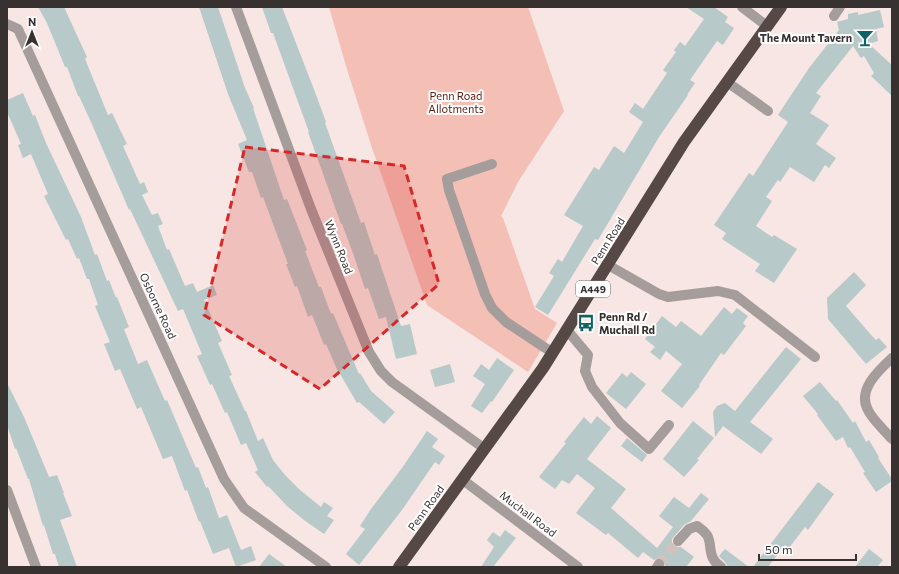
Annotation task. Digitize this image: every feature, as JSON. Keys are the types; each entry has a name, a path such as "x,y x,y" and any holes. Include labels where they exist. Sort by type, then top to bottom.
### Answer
{"highway":[{"name":"Penn Road","path":"400,567 553,353 684,142 781,7"}],"street":[{"name":"Wynn Road","path":"236,7 311,209 369,352 381,371 392,382 485,449"},
{"path":"742,7 767,26"},
{"path":"834,16 840,7"},
{"name":"Osborne Road","path":"7,24 18,29 224,479 244,508 326,567"},
{"path":"727,82 768,111"},
{"path":"492,164 447,179 449,190 485,294 492,308 506,322 553,353"},
{"path":"608,265 659,294 668,297 718,291 735,295 815,357"},
{"path":"567,330 588,355 585,372 592,387 620,422 649,449 669,425"},
{"path":"892,358 872,379 865,394 868,410 892,439"},
{"name":"Muchall Road","path":"463,480 578,567"},
{"path":"7,490 36,567"},
{"path":"678,541 689,528 697,526 707,535 710,550 715,563 720,567"}],"highlighted area":[{"path":"245,147 404,166 439,284 320,389 204,315"}],"green space":[{"name":"Penn Road Allotments","path":"329,7 528,7 564,111 518,182 501,216 535,309 557,323 528,372 427,305 371,145"}],"building":[{"path":"38,7 64,7 87,57 85,59 108,115 112,113 127,144 123,146 140,184 144,182 148,192 142,195 152,215 158,213 163,224 158,226 167,250 169,249 185,286 193,283 197,292 213,285 217,295 204,300 222,341 218,343 232,375 229,376 246,411 258,441 263,438 273,460 300,490 321,507 324,502 333,508 327,516 334,520 324,534 288,507 268,486 267,487 255,472 258,470 246,443 241,445 227,412 225,413 212,384 210,385 197,356 202,354 183,309 178,311 130,209 129,210 91,122 78,96 67,67 65,67 47,23"},
{"path":"199,7 218,7 245,88 254,108 284,200 287,199 307,250 305,251 319,287 321,287 331,314 333,313 359,374 360,373 371,391 395,412 384,424 359,402 357,403 339,374 326,344 324,345 312,315 308,317 297,286 295,287 286,264 288,264 263,197 261,198 252,172 249,172 238,144 247,140 228,94"},
{"path":"262,7 282,7 326,122 325,123 361,223 364,222 375,255 377,254 401,326 410,324 417,354 396,359 386,317 379,319 368,288 365,289 273,33 271,33"},
{"path":"686,7 714,7 728,17 725,22 734,28 723,45 717,41 690,80 695,83 688,95 659,137 598,240 595,239 548,315 535,307 554,276 549,273 558,259 562,262 583,226 564,215 594,167 599,170 614,146 624,153 643,122 629,112 635,103 643,109 667,73 663,70 676,52 674,50 680,42 685,46 704,19"},
{"path":"880,10 884,27 876,29 878,41 869,44 892,65 892,96 871,76 874,73 864,56 861,58 853,46 816,93 821,96 810,113 829,125 816,144 836,158 829,168 825,165 814,182 790,167 780,182 778,180 766,197 772,201 756,226 772,237 774,235 797,249 774,283 755,271 760,264 722,239 726,233 714,225 749,173 753,176 788,122 778,115 809,68 839,30 837,22 848,19 848,14 858,12 858,15"},
{"path":"23,93 33,116 35,115 46,143 81,217 95,255 97,254 107,281 109,280 116,298 117,297 129,327 124,329 138,364 147,360 165,401 167,400 196,468 198,467 206,488 208,487 219,518 227,515 241,550 251,546 256,560 236,567 229,548 213,554 187,490 185,491 172,456 163,459 141,407 137,409 120,369 115,371 104,344 110,342 95,306 98,305 89,279 87,279 79,258 77,259 68,239 66,240 44,196 48,194 31,154 23,158 18,145 21,144 7,112 7,100"},
{"path":"854,272 866,285 846,306 876,340 879,338 887,347 866,364 828,319 827,298"},
{"path":"724,307 732,314 737,308 748,316 743,323 746,326 724,355 721,353 699,385 700,386 682,408 661,391 682,364 666,351 660,360 650,352 655,347 645,339 662,316 676,327 681,321 701,336"},
{"path":"786,347 801,359 750,422 773,439 761,454 723,426 715,437 713,412 717,406 725,403 735,411"},
{"path":"497,358 514,370 492,402 491,401 482,413 471,406 485,384 473,376 481,364 489,370"},
{"path":"450,364 455,382 435,387 430,370"},
{"path":"631,372 646,384 626,409 606,393 622,373 627,377"},
{"path":"820,382 836,401 837,400 853,423 855,421 866,442 869,440 879,457 878,458 892,479 892,481 876,492 863,473 865,472 850,447 848,448 843,437 836,441 817,415 818,414 803,396"},
{"path":"7,383 24,417 49,477 57,475 64,493 72,516 60,520 77,567 59,567 55,554 53,554 29,479 16,448 15,449 7,425"},
{"path":"597,416 611,428 587,459 626,489 611,508 657,548 673,527 659,516 674,497 689,508 701,493 709,499 691,521 684,525 672,539 674,546 681,547 694,557 686,567 665,567 665,561 663,559 659,558 654,560 643,552 638,558 608,533 606,535 576,513 595,488 577,474 569,484 562,480 555,489 539,477 584,417 591,424"},
{"path":"693,421 714,438 697,459 699,460 684,477 663,459"},
{"path":"427,431 438,439 432,447 445,456 439,465 435,462 402,510 359,565 346,554 365,529 360,526"},
{"path":"627,438 647,455 642,462 621,446"},
{"path":"818,482 834,494 808,530 805,527 789,548 785,545 768,567 753,567"},
{"path":"505,530 516,538 493,567 481,567 494,547 487,540 493,532 500,537"},
{"path":"725,549 749,567 728,567 719,556"},
{"path":"869,549 883,560 877,567 855,567"},
{"path":"269,554 287,567 259,567"}],"tunnel":[{"path":"659,564 678,541"}],"place":[{"name":"The Mount Tavern","path":"865,38"},
{"name":"Penn Rd / Muchall Rd","path":"586,323"}]}
